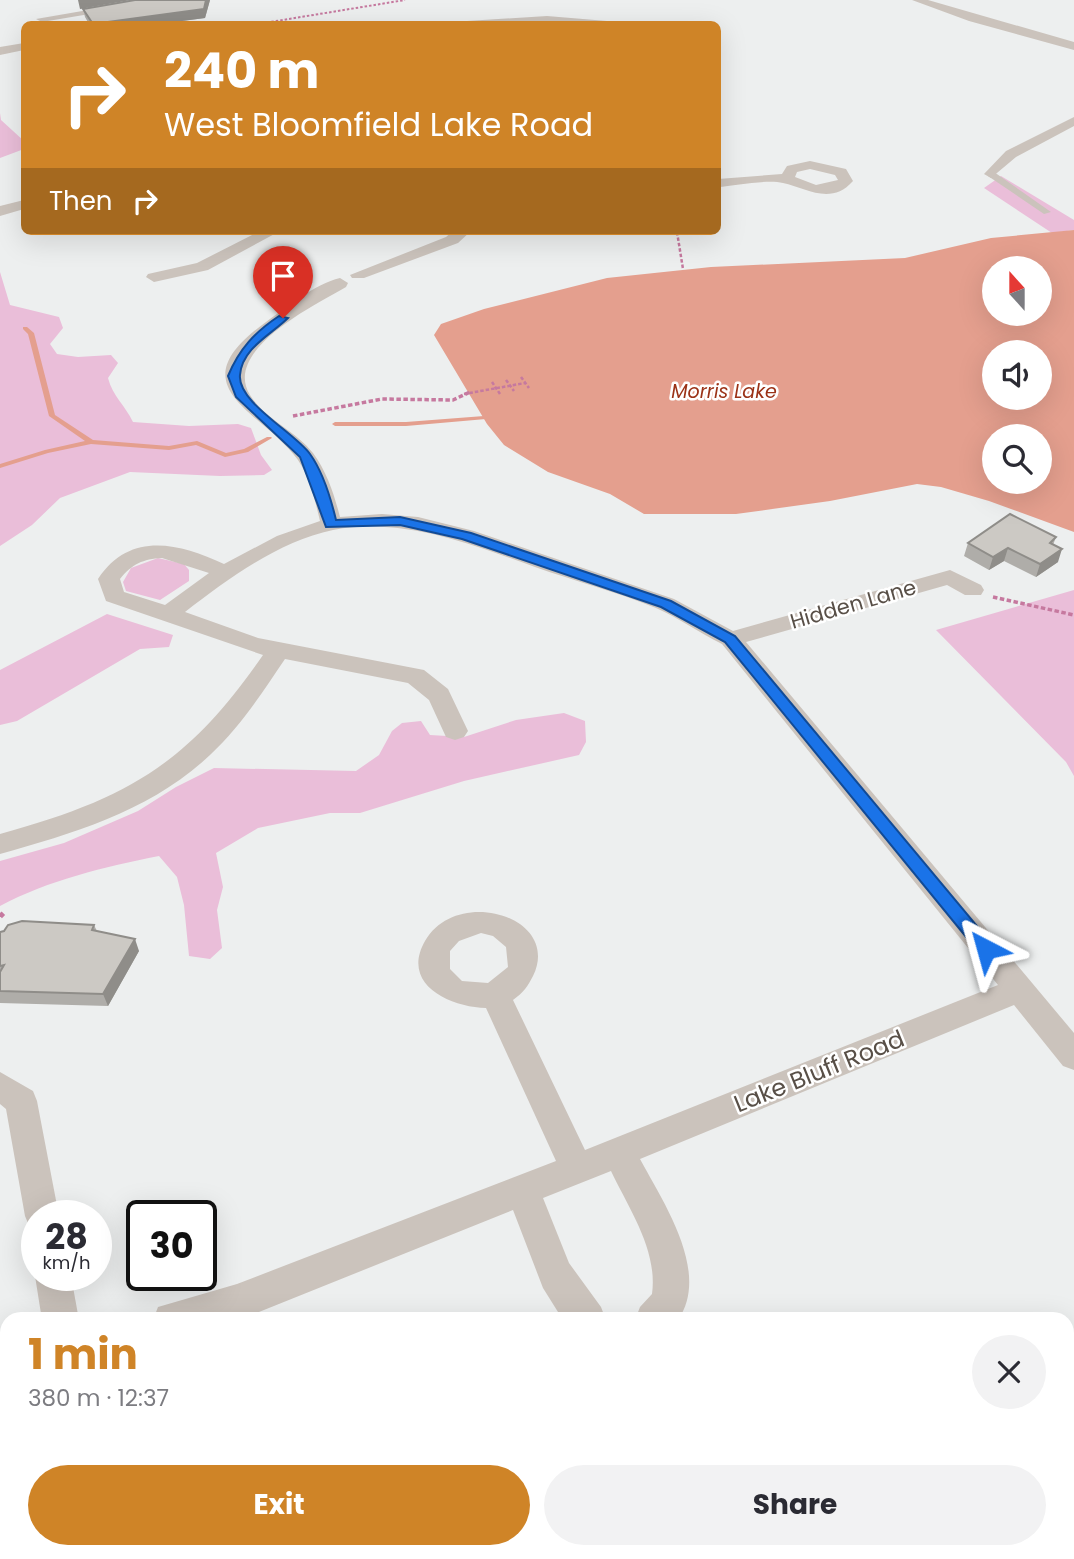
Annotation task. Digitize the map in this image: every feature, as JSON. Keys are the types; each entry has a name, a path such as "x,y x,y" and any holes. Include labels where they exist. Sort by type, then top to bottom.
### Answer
{"street":[{"path":"121,6 142,0"},
{"path":"42,18 168,0"},
{"path":"917,0 972,19 1074,46"},
{"path":"515,21 571,21"},
{"path":"0,51 21,48"},
{"path":"991,174 1011,154 1074,121"},
{"path":"721,183 787,178"},
{"path":"0,211 21,205"},
{"path":"155,276 202,267 264,235"},
{"path":"331,524 325,500 305,456 240,395 234,376 242,356 261,333 349,279 452,240 458,235"},
{"path":"167,614 222,571 269,546 331,524 394,521 418,523 466,536 666,604 730,639 1074,1056"},
{"path":"222,571 188,556 159,550 144,553 115,569 109,579 114,596 278,651 415,676 439,695 455,731"},
{"name":"Hidden Lane","path":"730,639 950,577 973,590"},
{"path":"0,844 99,814 168,777 223,727 278,651"},
{"name":"Lake Bluff Road","path":"201,1312 237,1302 619,1152 1020,990"},
{"path":"495,994 576,1168"},
{"path":"0,1086 21,1101 39,1200"},
{"path":"619,1152 665,1248 672,1272 670,1301 660,1312"},
{"path":"522,1189 560,1285 580,1312"},
{"path":"56,1291 60,1312"}],"lane":[{"path":"991,174 1047,212"}],"path":[{"path":"276,21 405,0"},
{"path":"677,235 683,269"},
{"path":"521,377 529,388"},
{"path":"506,380 514,391"},
{"path":"492,382 500,394"},
{"path":"270,422 372,400 444,401 466,393 525,383"},
{"path":"973,590 1074,615"},
{"path":"0,913 6,919"}],"shaded area":[{"path":"0,113 1,120 21,138 21,150 0,158"},
{"path":"1001,176 1074,220 1074,230 1052,233 984,188"},
{"path":"0,272 10,305 59,317 63,328 50,344 57,354 78,357 111,355 118,363 108,378 110,385 133,422 189,426 238,424 251,428 261,455 272,470 264,475 220,476 130,472 60,498 32,525 0,546"},
{"path":"158,558 184,564 189,570 189,581 160,600 126,591 123,582 131,568"},
{"path":"1074,590 1074,776 1066,762 936,630"},
{"path":"107,614 173,635 169,647 140,649 17,721 0,725 0,670"},
{"path":"564,713 585,721 586,742 579,755 464,781 360,813 330,813 258,828 216,853 223,887 217,910 222,948 210,959 189,956 184,905 177,877 159,856 77,875 0,906 0,861 64,843 138,811 176,787 214,768 356,771 379,755 392,731 402,723 421,721 430,735 464,737 516,720"}],"water":[{"name":"Morris Lake","path":"1074,230 1074,532 989,501 941,487 917,484 830,501 736,514 644,514 610,494 548,472 504,445 487,424 434,335 441,324 484,309 607,278 711,267 905,258 991,238"}],"building":[{"path":"135,0 206,0 204,9 115,21 91,21 83,9"},
{"path":"1010,514 1056,537 1050,543 1062,549 1040,564 1008,548 993,557 968,543"},
{"path":"22,921 94,925 92,930 135,939 103,994 0,991 0,972 4,965 0,966 0,932 8,925"}],"waterway":[{"path":"25,328 31,333 52,416 91,442"},
{"path":"335,424 406,424 484,418"},
{"path":"91,442 169,448 197,443 225,455 246,451 269,438"},
{"path":"0,466 47,451 91,442"}],"route":[{"path":"283,318 261,333 242,356 234,376 240,395 305,456 316,475 331,524 400,521 466,536 666,604 730,639 986,949"}]}
